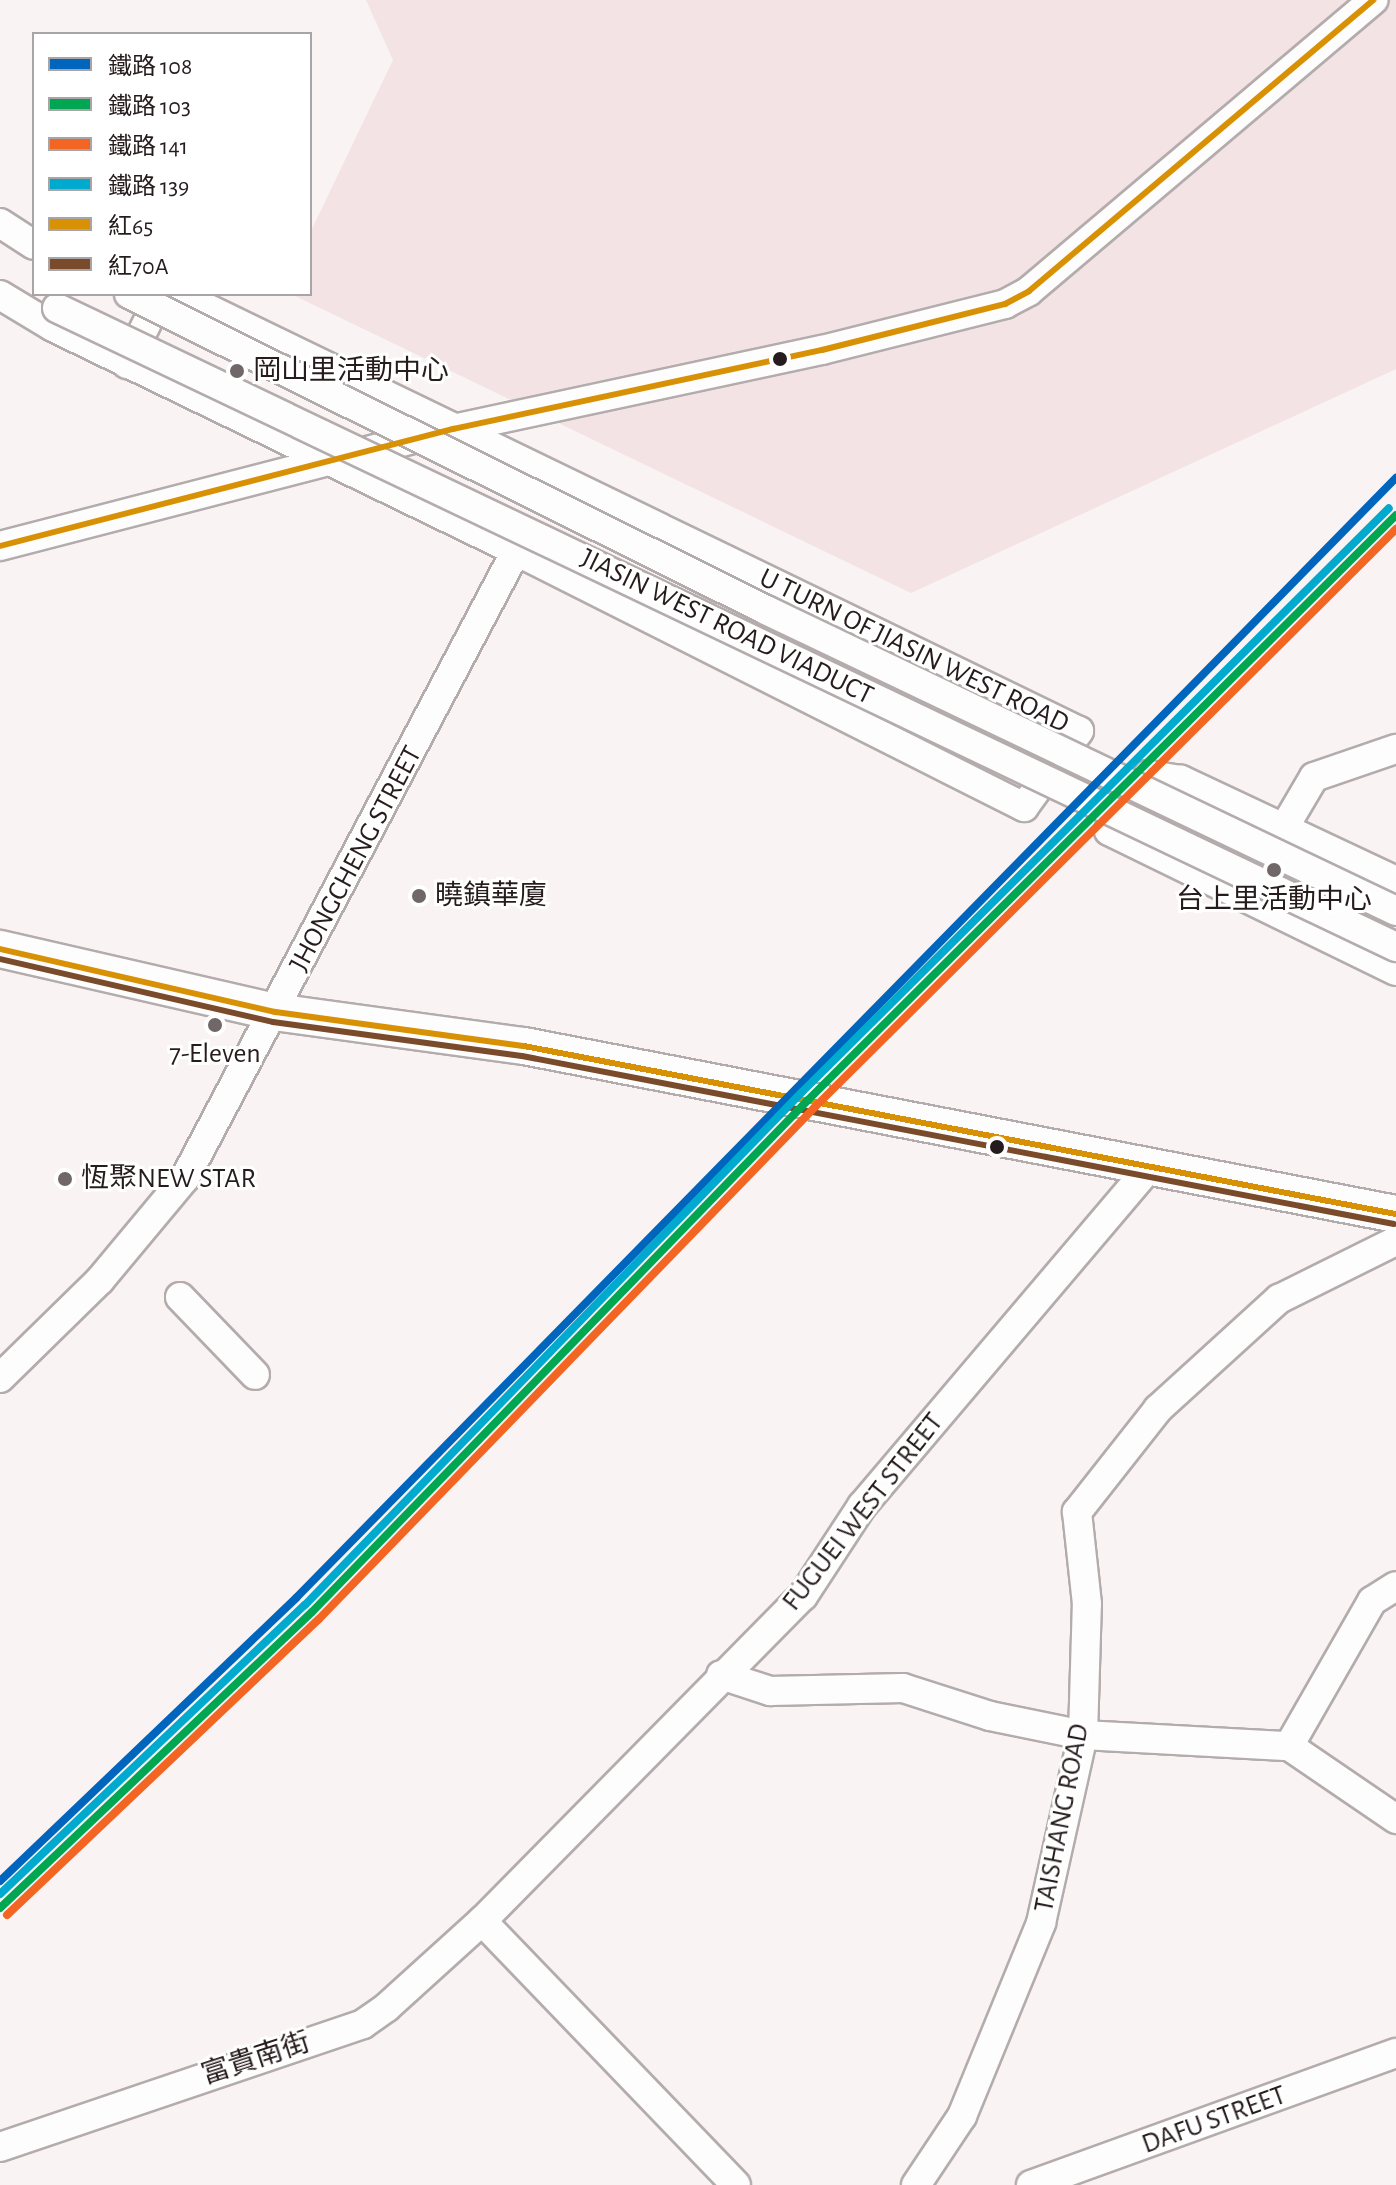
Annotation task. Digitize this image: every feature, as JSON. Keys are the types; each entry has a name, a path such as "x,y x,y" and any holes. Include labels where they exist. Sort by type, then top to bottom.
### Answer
{"main road":[{"path":"0,949 275,1012 524,1046 1396,1214"}],"street":[{"path":"0,546 453,429 822,350 1005,304 1029,291 1373,0"},
{"path":"0,202 32,222"},
{"path":"0,223 32,244"},
{"name":"JIASIN WEST ROAD VIADUCT","path":"0,275 32,294"},
{"name":"U TURN OF JIASIN WEST ROAD","path":"0,295 127,364 516,551 1024,807 1079,731 453,429"},
{"name":"JIASIN WEST ROAD VIADUCT","path":"36,296 1396,947"},
{"name":"JIASIN WEST ROAD VIADUCT","path":"133,296 766,610 1396,911"},
{"path":"127,364 160,296"},
{"path":"182,296 453,429"},
{"name":"JHONGCHENG STREET","path":"0,1378 100,1280 185,1178 516,551"},
{"path":"1284,828 1314,777 1396,749"},
{"path":"1396,881 1181,780 1148,775 1109,831 1396,971"},
{"name":"FUGUEI WEST STREET","path":"482,1921 721,1675 803,1596 862,1506 1150,1167"},
{"name":"TAISHANG ROAD","path":"916,2185 962,2116 1024,1971 1041,1923 1083,1735 1087,1604 1077,1512 1158,1409 1279,1299 1396,1241"},
{"path":"180,1297 255,1375"},
{"path":"1289,1746 1372,1601 1396,1586"},
{"path":"721,1675 770,1691 903,1688 990,1716 1083,1735 1289,1746 1396,1819"},
{"path":"482,1921 736,2185"},
{"name":"富貴南街","path":"0,2147 363,2024 482,1921"},
{"name":"DAFU STREET","path":"1031,2185 1396,2053"}],"shaded area":[{"path":"366,0 1396,0 1396,369 911,593 295,296 312,296 312,229 393,60"}],"rail line":[{"name":"108","path":"0,1881 296,1598 1396,478"},
{"name":"139","path":"0,1894 305,1605 801,1093 1389,508"},
{"name":"103","path":"0,1908 312,1612 808,1100 1396,515"},
{"name":"141","path":"7,1915 319,1619 815,1107 1396,529"}],"transit line":[{"name":"紅65","path":"0,546 453,429 822,350 1005,304 1029,291 1373,0"},
{"name":"紅65","path":"0,949 275,1012 524,1046 1396,1214"},
{"name":"紅70A","path":"0,959 273,1022 522,1056 1394,1224"}],"place":[{"name":"岡山里活動中心","path":"237,371"},
{"name":"台上里活動中心","path":"1274,870"},
{"name":"曉鎮華廈","path":"419,896"},
{"name":"7-Eleven","path":"215,1025"},
{"name":"恆聚NEW STAR","path":"65,1179"}]}
